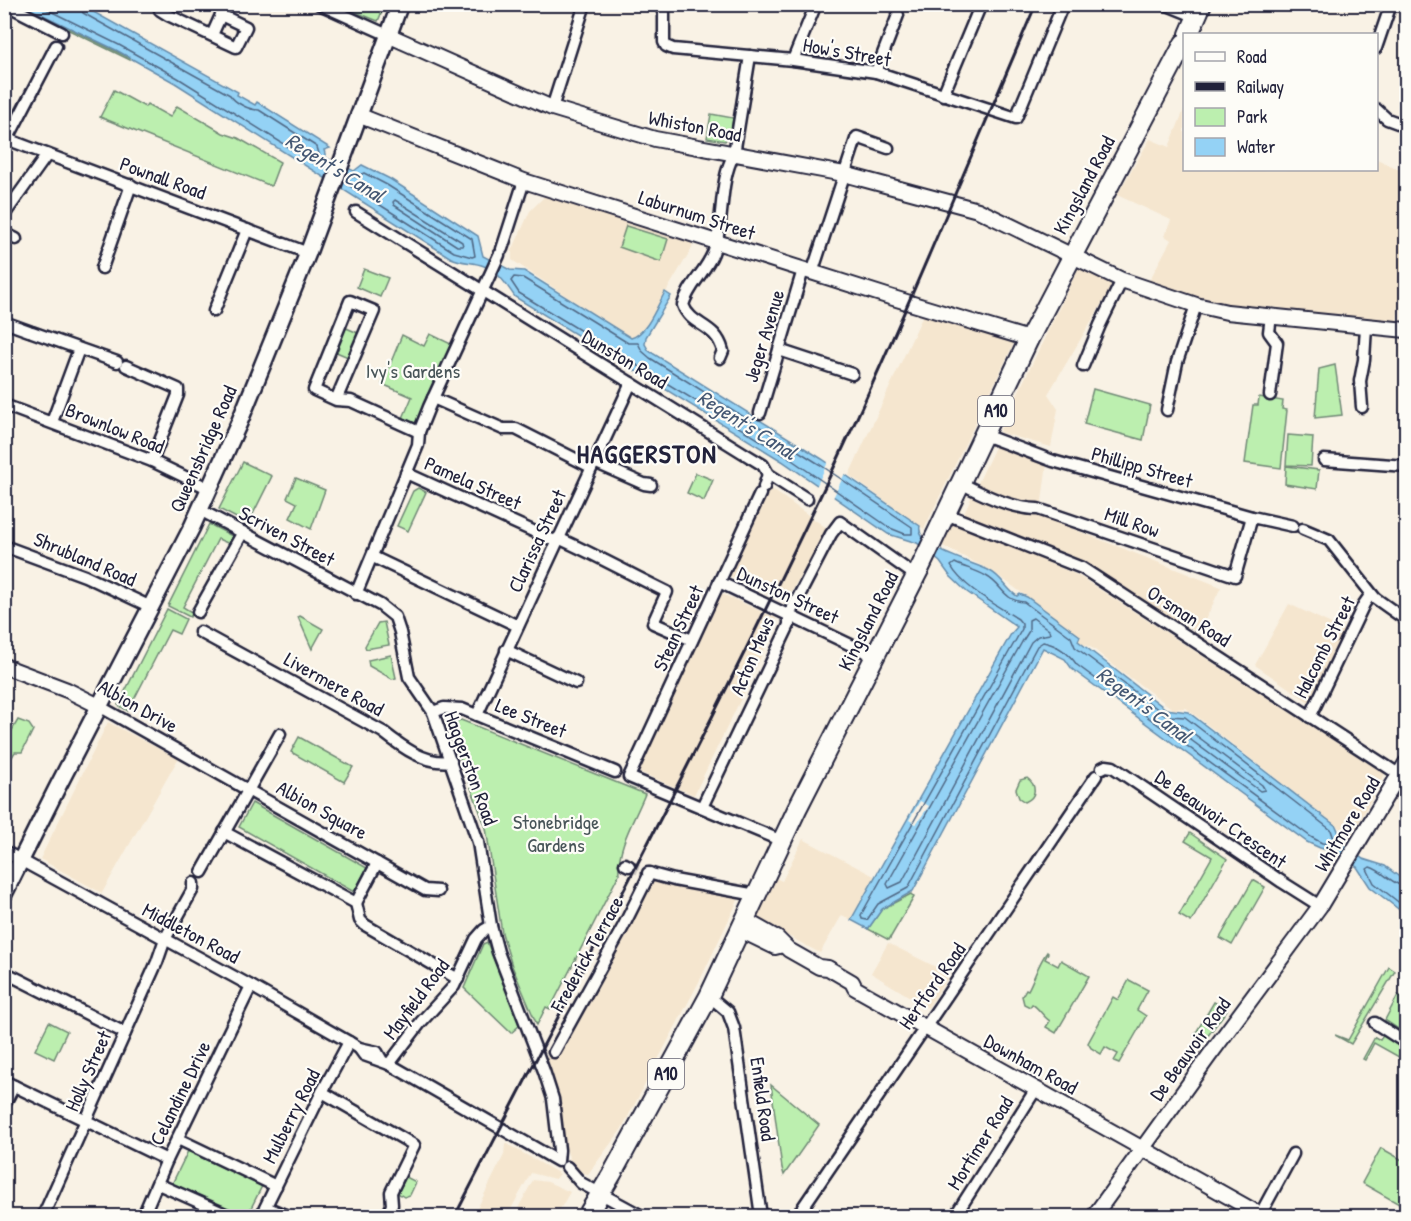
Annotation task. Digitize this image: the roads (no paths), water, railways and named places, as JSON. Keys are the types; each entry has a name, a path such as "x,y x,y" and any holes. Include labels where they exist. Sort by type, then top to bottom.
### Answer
{"highway":[{"path":"1189,33 1200,11"},
{"name":"Kingsland Road","path":"587,1216 709,996 782,841 920,569 1029,339 1183,48"}],"main road":[{"name":"Queensbridge Road","path":"4,894 210,489 308,253 400,4"}],"street":[{"path":"5,4 62,33"},
{"name":"Whiston Road","path":"319,4 552,108 644,137 844,174 978,210 1122,280 1196,305 1227,312 1407,330"},
{"path":"552,108 585,4"},
{"name":"How's Street","path":"664,4 663,36 666,46 673,49 793,60 876,72 1016,118 1063,4"},
{"path":"793,60 816,4"},
{"path":"943,95 981,4"},
{"path":"1165,4 1200,11"},
{"path":"1378,45 1391,4"},
{"path":"161,7 168,15 236,47 246,27 221,15 212,35"},
{"path":"876,72 898,15"},
{"path":"6,141 56,46"},
{"path":"720,358 723,351 716,334 693,318 683,305 685,297 707,266 717,242 728,168 734,154 750,56"},
{"path":"1378,110 1387,119 1407,126"},
{"name":"Laburnum Street","path":"358,115 524,181 1029,339"},
{"name":"Jeger Avenue","path":"760,413 779,350 858,137 888,147"},
{"name":"Pownall Road","path":"6,141 131,185 308,253"},
{"path":"4,215 47,155"},
{"path":"356,594 420,438 419,432 500,252 524,181"},
{"path":"102,268 131,185"},
{"name":"Dunston Road","path":"356,212 763,465 768,474 807,499"},
{"path":"214,311 247,230"},
{"path":"4,234 16,239"},
{"path":"1083,366 1122,280"},
{"path":"336,400 374,311 350,301 314,390 336,400 351,401 419,432"},
{"path":"1167,410 1177,362 1196,305"},
{"path":"1270,395 1277,343 1269,332 1271,316"},
{"path":"4,322 122,364 178,389 178,395 152,461"},
{"path":"1362,407 1360,381 1366,327"},
{"path":"52,422 79,349"},
{"path":"779,350 852,374"},
{"name":"Clarissa Street","path":"477,715 631,383"},
{"path":"434,398 502,429 516,429 592,464 651,485"},
{"name":"Brownlow Road","path":"4,405 152,461 210,489"},
{"name":"Phillipp Street","path":"984,435 1053,461 1252,517 1298,527 1329,540 1371,594 1407,621"},
{"path":"1324,460 1407,466"},
{"name":"Pamela Street","path":"406,473 608,561 615,567 668,592 653,623 692,640"},
{"name":"Stean Street","path":"702,807 629,777 768,474"},
{"name":"Mill Row","path":"961,483 985,495 1029,509 1038,509 1234,576 1252,517"},
{"name":"Scriven Street","path":"200,510 356,594"},
{"name":"Orsman Road","path":"946,514 1082,568 1310,717 1403,769"},
{"name":"Acton Mews","path":"702,807 789,625 789,615 831,534 840,522 920,569"},
{"path":"198,612 243,532"},
{"name":"Shrubland Road","path":"4,546 85,576 151,607"},
{"path":"373,557 506,618 518,626"},
{"name":"Dunston Street","path":"718,582 874,656"},
{"name":"Haggerston Road","path":"356,594 380,605 395,617 411,683 433,712 451,761 478,842 491,926 504,969 549,1083 563,1164"},
{"name":"Halcomb Street","path":"1310,717 1364,604 1371,594"},
{"name":"Livermere Road","path":"200,632 383,732 396,743 426,759 440,763 451,761"},
{"path":"506,650 576,683"},
{"name":"Albion Drive","path":"4,666 67,690 99,706 249,790"},
{"name":"Lee Street","path":"433,712 453,707 615,772"},
{"path":"249,790 280,734"},
{"name":"De Beauvoir Crescent","path":"1099,772 1106,766 1113,767 1320,906"},
{"name":"Whitmore Road","path":"1320,906 1403,769"},
{"name":"Hertford Road","path":"797,1216 1099,772"},
{"name":"Albion Square","path":"202,872 249,790 377,863 356,903"},
{"path":"702,807 782,841"},
{"path":"224,832 356,903 360,920 365,925 458,979"},
{"name":"Middleton Road","path":"4,851 251,986 360,1048 364,1055 385,1062 563,1164 581,1183 642,1216"},
{"path":"377,863 425,890 438,891"},
{"name":"Frederick Terrace","path":"554,1052 623,927 649,873 756,896"},
{"path":"165,939 194,889 193,883"},
{"name":"De Beauvoir Road","path":"1094,1216 1320,906"},
{"name":"Downham Road","path":"742,925 775,947 783,945 819,967 828,968 852,982 855,988 1259,1215"},
{"name":"Mayfield Road","path":"385,1062 458,979 476,939 491,926"},
{"name":"Holly Street","path":"43,1216 157,962 165,939"},
{"path":"4,972 124,1032"},
{"name":"Celandine Drive","path":"143,1216 167,1160 251,986"},
{"name":"Enfield Road","path":"709,996 728,1012 734,1028 761,1216"},
{"path":"1376,1023 1407,1043"},
{"name":"Mulberry Road","path":"264,1212 349,1042"},
{"path":"4,1105 9,1084 167,1160"},
{"name":"Mortimer Road","path":"955,1216 1036,1089"},
{"path":"322,1092 414,1145 391,1192 392,1205 387,1216"},
{"path":"177,1139 276,1186"},
{"path":"1259,1215 1293,1154"},
{"path":"158,1184 230,1216"},
{"path":"264,1212 287,1216"}],"water":[{"name":"Regent's Canal","path":"22,5 81,5 238,92 237,95 255,105 257,102 330,148 324,150 326,158 354,171 362,165 390,179 478,236 483,256 510,270 524,271 631,338 647,325 665,292 671,296 646,337 645,344 649,351 822,459 920,526 921,534 936,548 994,574 1017,596 1020,594 1027,597 1080,636 1078,641 1166,709 1188,712 1336,826 1344,845 1363,859 1385,866 1406,882 1406,915 1370,887 1357,867 1337,853 1307,842 1072,669 1065,659 1043,648 913,891 882,909 868,929 851,920 1017,627 967,592 950,576 940,562 917,543 888,534 782,461 515,297 494,271 451,258 175,83 116,50"}],"tunnel":[{"path":"629,866 648,873"}],"railway":[{"path":"455,1216 649,841 836,463 888,349 1036,4"}],"district":[{"name":"HAGGERSTON","path":"647,454"}],"park label":[{"name":"Ivy's Gardens","path":"413,371"},
{"name":"Stonebridge Gardens","path":"556,834"}]}
